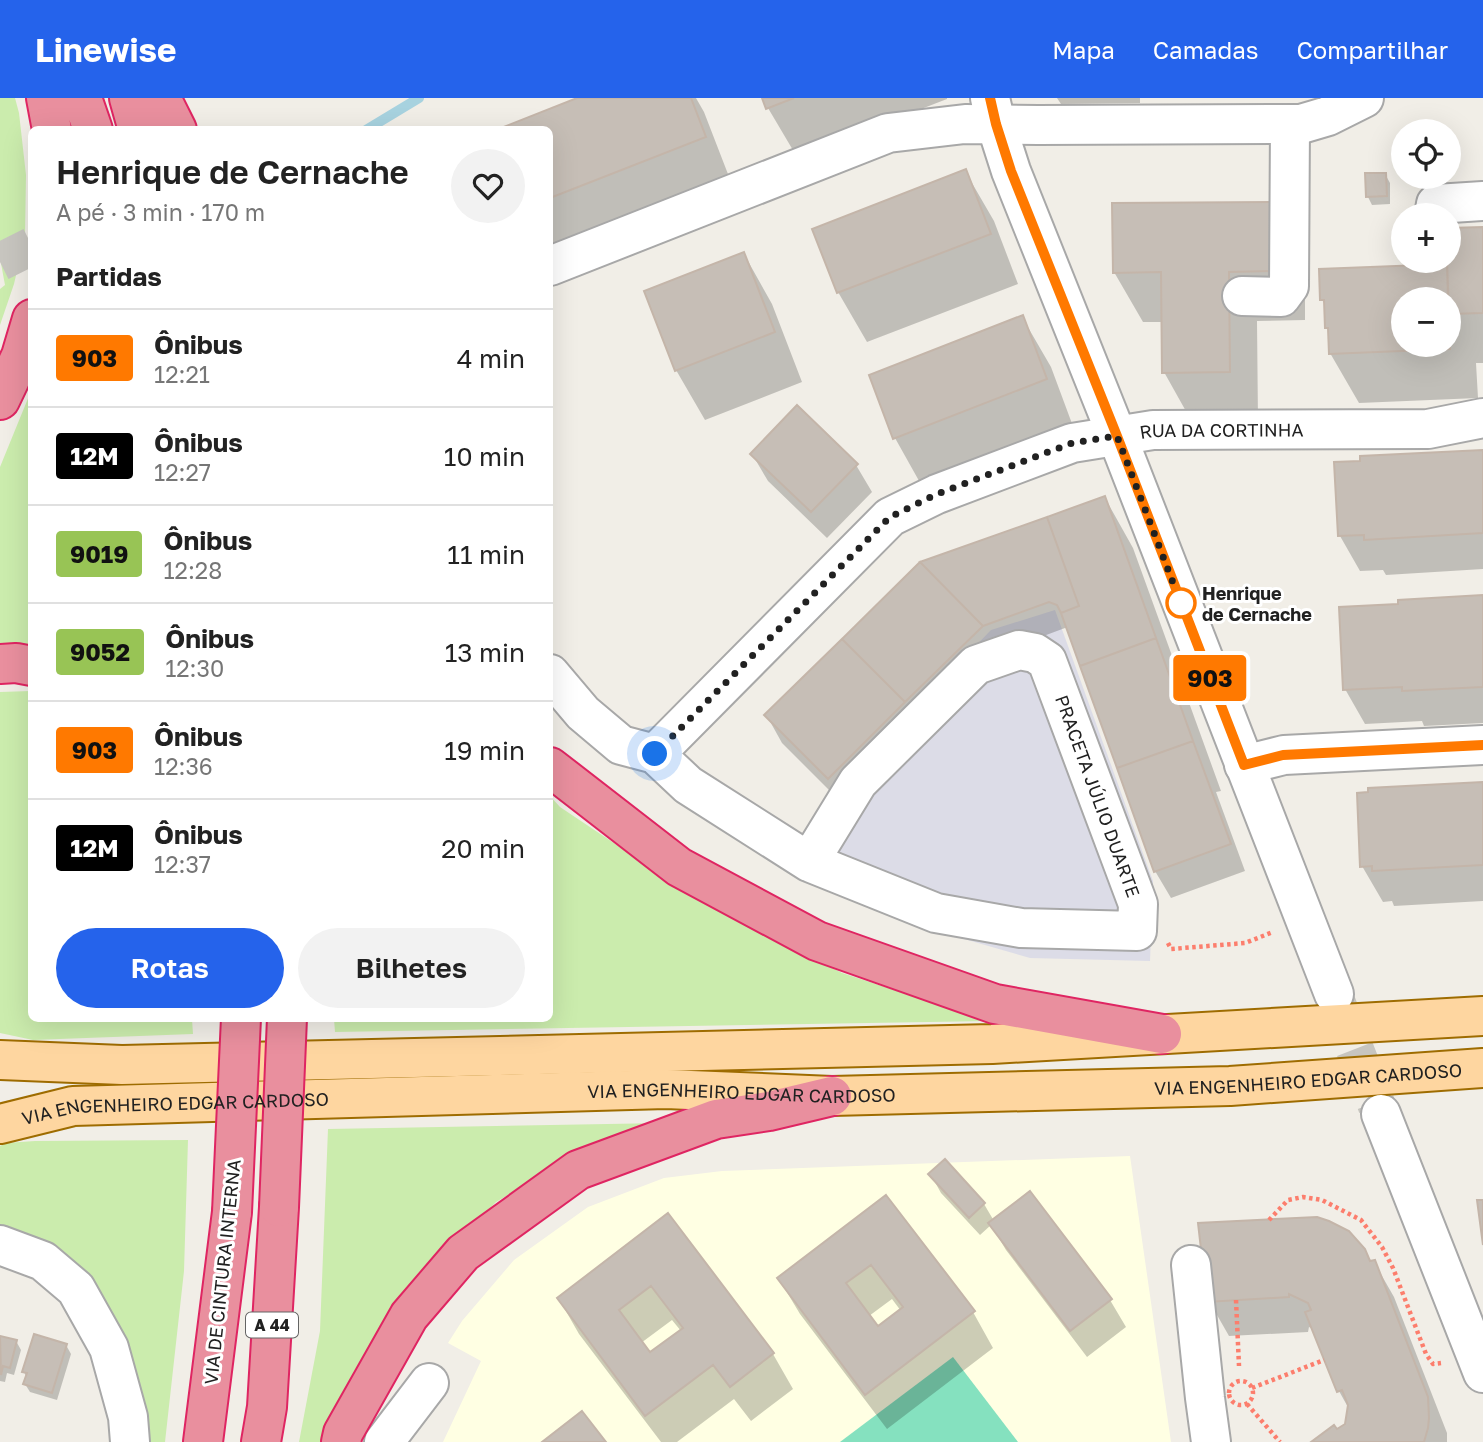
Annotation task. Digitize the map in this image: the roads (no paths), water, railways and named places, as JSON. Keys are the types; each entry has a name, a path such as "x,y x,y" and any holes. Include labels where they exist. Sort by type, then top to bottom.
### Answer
{"highway":[{"path":"46,98 51,126"},
{"path":"82,98 92,126"},
{"path":"129,98 137,126"},
{"path":"161,98 175,126"},
{"path":"0,400 21,356 28,332"},
{"path":"0,664 28,665"},
{"path":"553,769 679,867 817,941 995,1004 1162,1034"},
{"name":"VIA DE CINTURA INTERNA","path":"203,1442 232,1212 241,1022"},
{"name":"A 44","path":"261,1442 267,1407 287,1022"},
{"path":"341,1442 343,1433 409,1316 463,1253 578,1170 716,1119 769,1111 832,1096"}],"main road":[{"name":"VIA ENGENHEIRO EDGAR CARDOSO","path":"0,1060 122,1065 992,1044 1483,1016"},
{"name":"VIA ENGENHEIRO EDGAR CARDOSO","path":"0,1124 73,1106 114,1104 666,1089 832,1096 1230,1086 1483,1069"}],"street":[{"path":"553,266 888,132 965,124 993,111 1038,125 1301,124 1328,116 1364,98"},
{"path":"993,111 1011,171 1334,994"},
{"path":"1241,296 1281,297 1289,286 1290,124"},
{"path":"1452,203 1483,201"},
{"name":"RUA DA CORTINHA","path":"655,754 890,517 937,494 1072,443 1153,430 1428,429 1483,418"},
{"name":"PRACETA JÚLIO DUARTE","path":"655,754 688,785 809,862 936,913 1021,928 1137,931 1138,904 1047,661 1035,653 1019,650 976,666 858,782 809,862"},
{"path":"553,678 583,713 621,745 655,754"},
{"path":"1244,765 1283,755 1483,745"},
{"path":"1381,1114 1483,1373"},
{"path":"0,1245 43,1261 76,1289 109,1348 128,1417 130,1442"},
{"path":"1191,1265 1211,1442"},
{"path":"384,1442 429,1383"}],"waterway":[{"path":"373,126 419,98"}],"tunnel":[{"path":"0,262 28,248"},
{"path":"1334,996 1377,1106"}],"place":[{"name":"Henrique de Cernache","path":"1181,603"}]}
